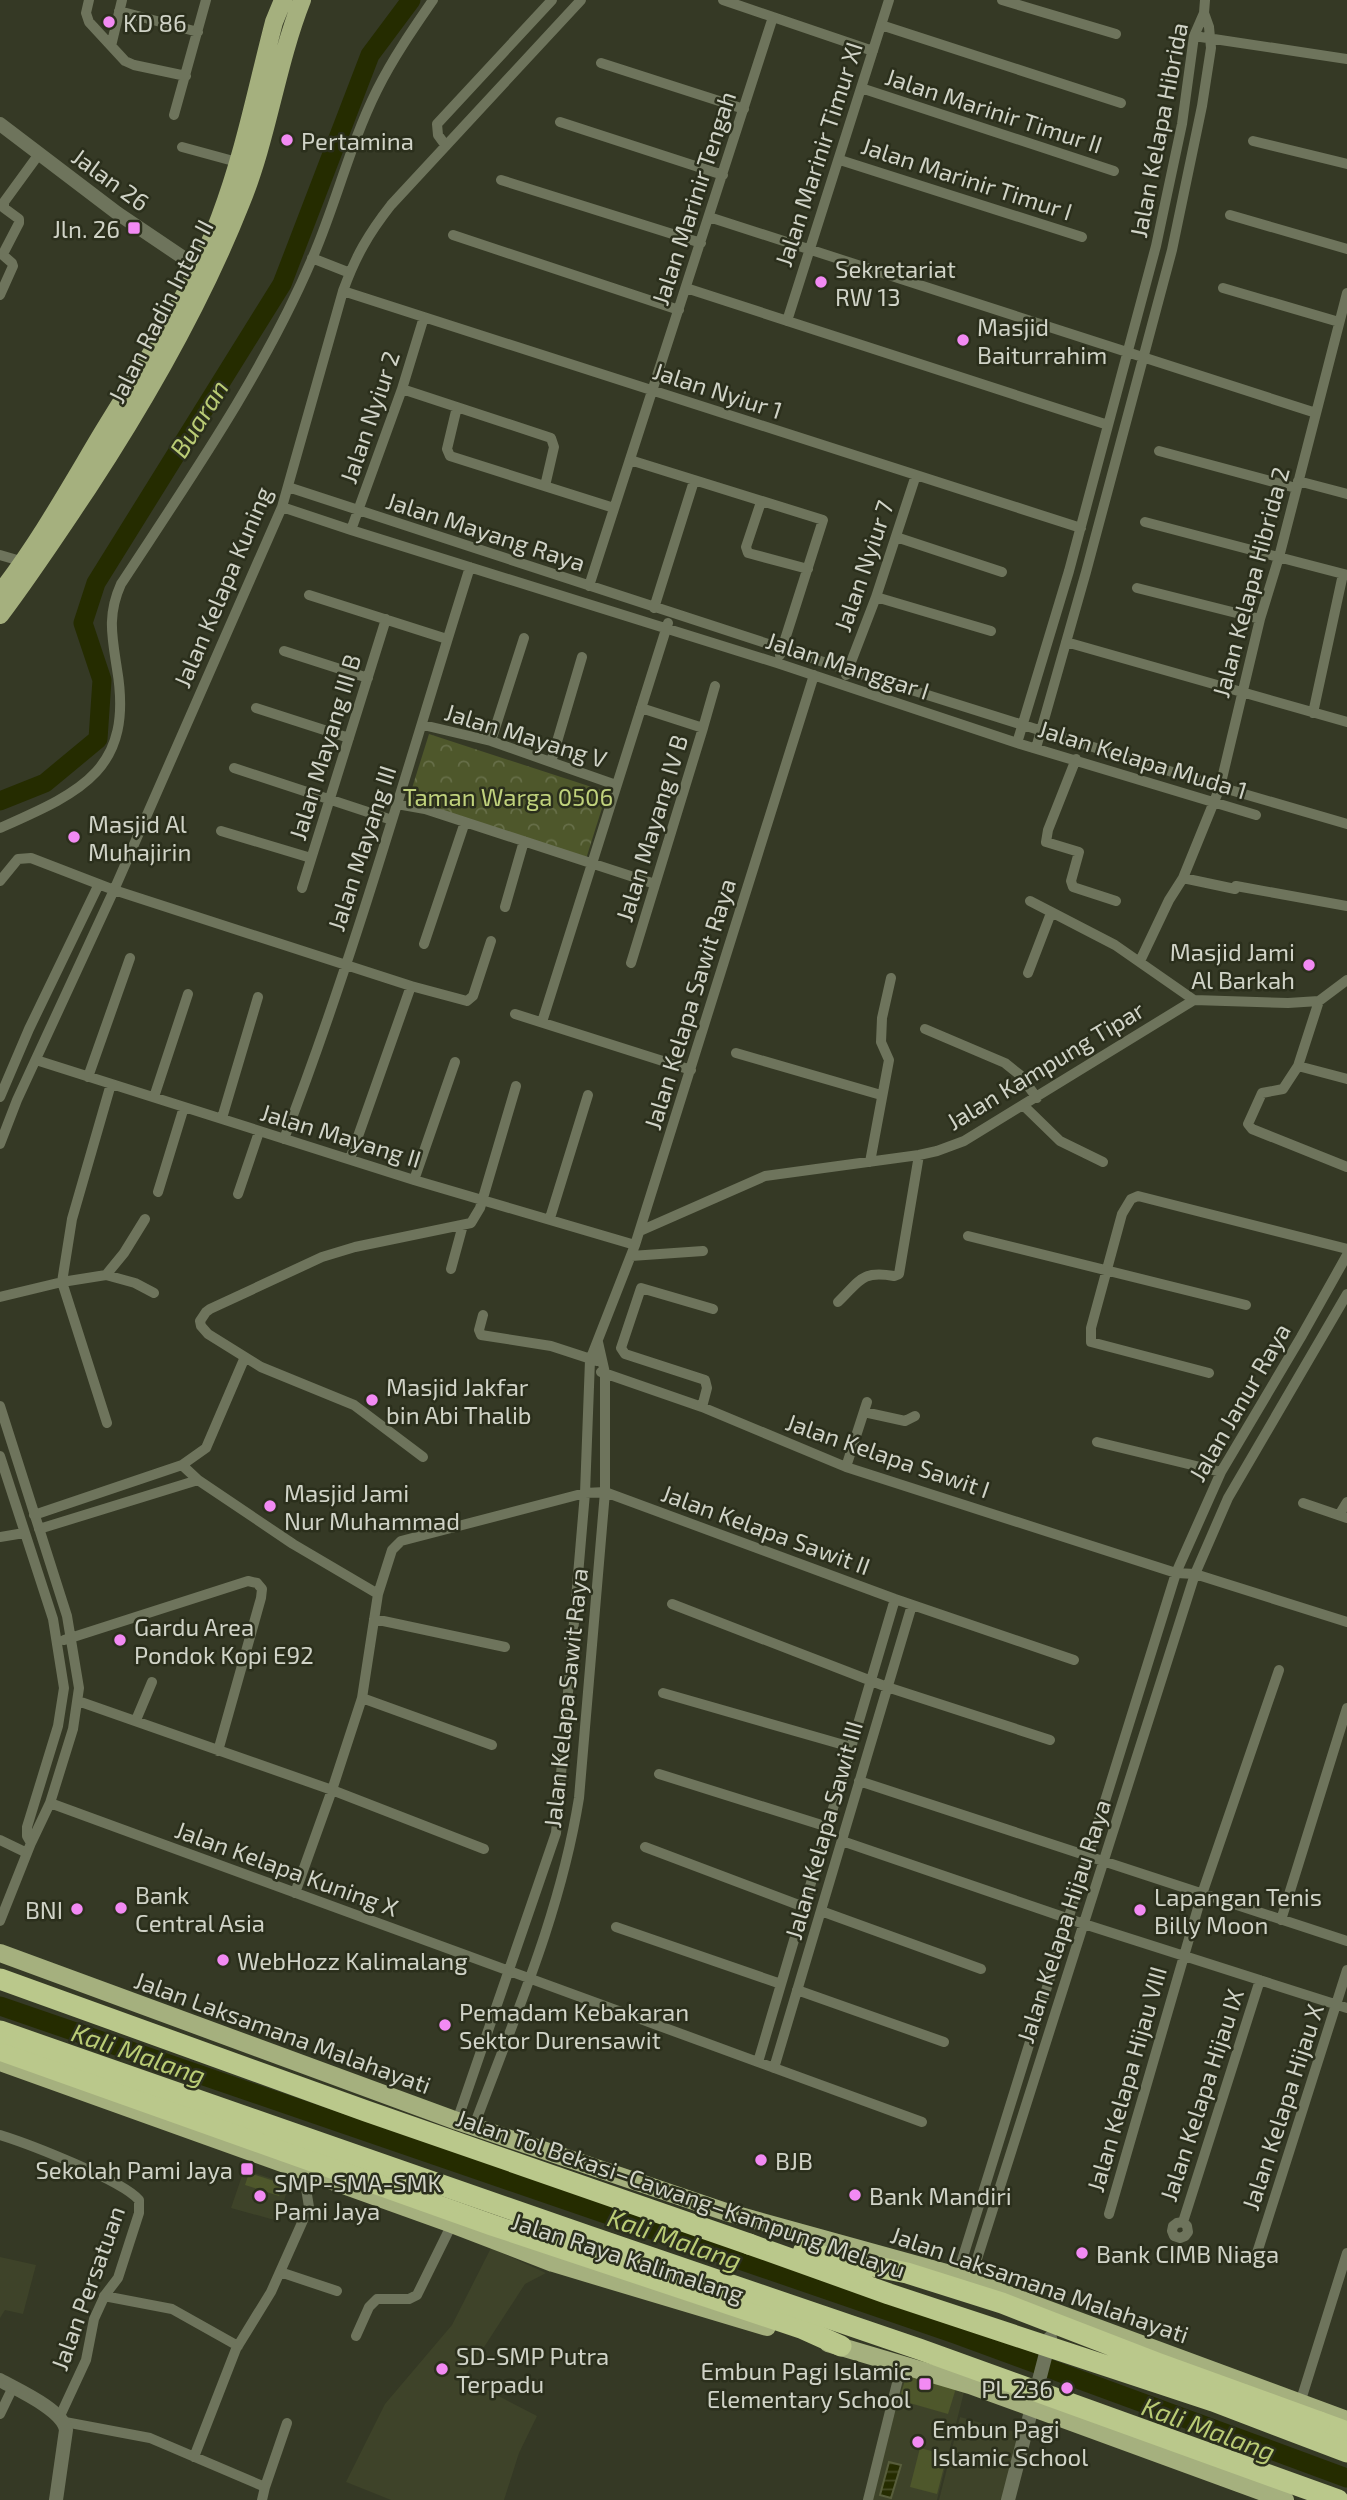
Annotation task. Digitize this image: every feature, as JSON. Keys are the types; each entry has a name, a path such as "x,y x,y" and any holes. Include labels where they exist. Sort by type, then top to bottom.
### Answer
{"highway":[{"name":"Jalan Tol Bekasi–Cawang–Kampung Melayu","path":"0,1979 366,2111 889,2294 1213,2400 1347,2452"},
{"path":"0,2031 919,2349 1338,2500"},
{"path":"0,2050 479,2220 801,2328 841,2346"},
{"path":"749,2244 907,2273 959,2289 1347,2432"}],"main road":[{"name":"Jalan Radin Inten II","path":"0,615 104,464 157,359 219,220 274,22 283,0"},
{"name":"Jalan Radin Inten II","path":"0,593 24,562 210,276 241,204 260,146 291,28 302,0"},
{"name":"Jalan Laksamana Malahayati","path":"0,1953 466,2123 726,2212 964,2278 1347,2420"},
{"name":"Jalan Raya Kalimalang","path":"0,2062 452,2224 553,2263 704,2310 902,2364 1031,2406 1285,2500"}],"street":[{"path":"89,0 86,13 89,22 125,61 186,76"},
{"path":"174,115 206,0"},
{"path":"0,828 66,796 103,766 113,748 121,715 120,687 110,621 115,597 224,426 312,258 377,90 405,40 433,0"},
{"path":"446,146 438,135 437,124 552,0"},
{"name":"Jalan Kelapa Kuning","path":"0,1144 17,1100 114,890 282,507 343,291 355,258 374,227 582,0"},
{"path":"723,0 873,51"},
{"name":"Jalan Marinir Timur XI","path":"787,321 889,0"},
{"path":"1002,0 1116,33"},
{"path":"1204,13 1205,0"},
{"path":"111,46 121,6 198,32"},
{"name":"Jalan Kelapa Hibrida","path":"1017,743 1081,528 1156,246 1182,124 1194,36 1204,13"},
{"name":"Jalan Kelapa Hibrida","path":"1035,748 1175,237 1202,106 1211,39 1204,13"},
{"name":"Jalan Marinir Tengah","path":"589,586 773,17"},
{"path":"881,25 1121,103"},
{"path":"1194,36 1347,59"},
{"path":"601,63 744,109"},
{"name":"Jalan Marinir Timur II","path":"861,88 1114,171"},
{"path":"559,122 723,175"},
{"name":"Jalan 26","path":"0,124 117,213 197,267"},
{"path":"1253,141 1347,164"},
{"path":"182,147 237,162"},
{"path":"0,295 13,265 4,253 19,223 19,219 4,208 4,202 39,154"},
{"name":"Jalan Marinir Timur I","path":"840,160 1082,237"},
{"path":"501,180 701,243"},
{"path":"1230,215 1347,249"},
{"path":"709,217 1316,414"},
{"path":"453,235 679,310"},
{"path":"312,258 350,273"},
{"path":"686,288 1108,425"},
{"path":"1223,288 1339,323"},
{"name":"Jalan Nyiur 1","path":"343,291 1081,528"},
{"name":"Jalan Kelapa Hibrida 2","path":"1140,961 1165,908 1183,878 1220,787 1260,619 1279,557 1347,293"},
{"name":"Jalan Nyiur 2","path":"351,530 402,389 424,317"},
{"path":"402,389 551,438 554,447 545,485"},
{"path":"457,407 447,449 449,455 614,508"},
{"path":"1159,451 1297,485 1347,494"},
{"path":"630,460 823,520 777,663"},
{"name":"Jalan Nyiur 7","path":"848,670 876,597 916,475"},
{"path":"654,608 694,481"},
{"name":"Jalan Mayang Raya","path":"288,487 672,615"},
{"path":"761,502 746,547 748,553 808,569"},
{"name":"Jalan Mayang Raya","path":"282,507 666,629"},
{"path":"1145,522 1345,574 1313,713"},
{"path":"896,537 1002,572"},
{"path":"0,555 24,562"},
{"name":"Jalan Mayang III","path":"284,1139 346,965 423,725 470,567"},
{"path":"1137,588 1260,619"},
{"path":"309,595 447,639"},
{"path":"876,597 991,631"},
{"path":"542,1022 640,708 672,615"},
{"name":"Jalan Manggar I","path":"672,615 1023,725"},
{"name":"Jalan Mayang III B","path":"302,888 386,619"},
{"name":"Jalan Manggar I","path":"666,629 1017,743"},
{"path":"491,741 524,638"},
{"path":"1066,642 1347,722"},
{"path":"284,651 368,678"},
{"path":"551,762 582,657"},
{"path":"842,684 848,670"},
{"name":"Jalan Kelapa Sawit Raya","path":"466,2123 472,2081 556,1833 598,1342 640,1231 814,676"},
{"path":"704,728 715,686"},
{"path":"256,708 349,738"},
{"name":"Jalan Mayang IV B","path":"631,963 704,728 640,708"},
{"name":"Jalan Mayang V","path":"423,725 491,741 616,785"},
{"name":"Jalan Kelapa Muda 1","path":"1023,725 1347,824"},
{"name":"Jalan Kelapa Muda 1","path":"1017,743 1256,815"},
{"path":"1076,760 1048,830 1046,842 1079,852 1071,881 1073,887 1116,901"},
{"path":"234,768 392,820"},
{"path":"397,804 425,809 655,884"},
{"path":"424,944 466,822"},
{"path":"221,831 311,858"},
{"path":"505,906 524,841"},
{"path":"0,881 18,859 26,856 114,890 411,986 469,1001 491,941"},
{"path":"1183,878 1216,886 1235,889 1236,886 1347,906"},
{"path":"0,1097 99,884"},
{"path":"1030,901 1115,945 1194,1000 1287,1003 1319,1000 1347,981"},
{"path":"1028,973 1051,913"},
{"path":"88,1077 130,958"},
{"path":"870,1162 888,1060 881,1042 882,1018 891,978"},
{"path":"350,1159 411,986"},
{"path":"154,1097 188,994"},
{"path":"222,1118 258,997"},
{"name":"Jalan Kampung Tipar","path":"640,1231 755,1179 919,1155 964,1142 1194,1000"},
{"path":"1319,1000 1298,1066 1283,1089 1262,1093 1249,1127 1347,1167"},
{"path":"515,1014 691,1070"},
{"path":"925,1029 1005,1063 1020,1075 1037,1098"},
{"path":"736,1053 881,1095"},
{"name":"Jalan Mayang II","path":"36,1060 414,1180 635,1245"},
{"path":"414,1180 454,1062"},
{"path":"1298,1066 1347,1079"},
{"path":"107,1423 62,1282 72,1219 111,1084"},
{"path":"423,1457 346,1400 273,1372 245,1357 203,1330 200,1321 205,1312 322,1257 376,1242 463,1226 472,1221 482,1199 516,1086"},
{"path":"550,1218 588,1095"},
{"path":"1024,1106 1060,1141 1103,1162"},
{"path":"158,1192 184,1107"},
{"path":"238,1194 259,1132"},
{"path":"838,1302 868,1274 894,1276 898,1273 919,1155"},
{"path":"1209,1373 1091,1342 1091,1328 1122,1214 1131,1199 1138,1196 1347,1249"},
{"path":"106,1275 124,1253 145,1219"},
{"path":"451,1269 463,1226"},
{"path":"968,1236 1246,1305"},
{"path":"631,1256 703,1251"},
{"name":"Jalan Janur Raya","path":"1176,1573 1221,1472 1347,1255"},
{"path":"0,1297 106,1275 135,1283 154,1293"},
{"path":"621,1282 713,1309"},
{"path":"641,1288 622,1352 705,1380 707,1388 702,1408"},
{"name":"Jalan Janur Raya","path":"1195,1574 1228,1498 1347,1294"},
{"name":"Jalan Kelapa Sawit I","path":"483,1315 479,1330 481,1335 551,1346 846,1467 1176,1573 1195,1574 1347,1622"},
{"path":"34,1515 183,1465 206,1448 245,1357"},
{"name":"Jalan Kelapa Sawit Raya","path":"466,2123 489,2086 531,1979 573,1837 579,1798 605,1492 596,1366"},
{"path":"0,1406 67,1616 79,1688 73,1729 50,1803 0,1921"},
{"path":"846,1467 866,1407 905,1421 915,1416"},
{"path":"1097,1442 1221,1472"},
{"path":"0,1456 53,1619 64,1688 58,1726 27,1828 29,1848"},
{"path":"183,1465 198,1480 293,1544 378,1594"},
{"path":"39,1529 198,1480"},
{"path":"295,1893 362,1698 378,1594 392,1550 401,1541 585,1493 605,1492"},
{"name":"Jalan Kelapa Sawit II","path":"605,1492 895,1599 1074,1660"},
{"path":"1303,1503 1343,1517 1347,1502"},
{"path":"0,1537 24,1533"},
{"name":"Jalan Kelapa Hijau Raya","path":"964,2278 983,2193 1176,1573"},
{"name":"Jalan Kelapa Hijau Raya","path":"964,2278 996,2198 1195,1574"},
{"path":"57,1643 248,1581 257,1583 262,1589 261,1598 218,1751"},
{"name":"Jalan Kelapa Sawit III","path":"758,2062 895,1599"},
{"path":"672,1604 887,1687 1050,1740"},
{"name":"Jalan Kelapa Sawit III","path":"774,2068 912,1605"},
{"path":"374,1619 505,1647"},
{"name":"Jalan Kelapa Hijau VIII","path":"1109,2214 1202,1894 1279,1670"},
{"path":"136,1720 152,1682"},
{"path":"663,1693 851,1747"},
{"path":"362,1698 492,1745"},
{"path":"78,1701 332,1790 484,1849"},
{"path":"1281,1920 1347,1708"},
{"path":"659,1774 828,1826"},
{"path":"859,1782 1347,1941"},
{"name":"Jalan Kelapa Kuning X","path":"50,1803 922,2122"},
{"path":"0,1840 29,1848"},
{"path":"842,1841 1068,1919 1342,2006"},
{"path":"645,1847 804,1907"},
{"path":"821,1911 981,1969"},
{"path":"616,1927 781,1984"},
{"name":"Jalan Kelapa Hijau X","path":"1256,2256 1342,2006 1347,1970"},
{"name":"Jalan Kelapa Hijau IX","path":"1182,2222 1260,1980"},
{"path":"797,1990 944,2042"},
{"path":"472,2081 489,2086"},
{"name":"Jalan Persatuan","path":"0,2135 27,2144 127,2190 139,2200 139,2213 118,2278 104,2296 94,2319 86,2360 63,2419"},
{"path":"194,2457 238,2346 259,2314 309,2207 303,2170"},
{"path":"983,2193 996,2198"},
{"path":"356,2336 369,2306 377,2299 409,2299 417,2295 452,2224"},
{"path":"1300,2403 1347,2253"},
{"path":"280,2272 337,2291"},
{"path":"104,2296 172,2309 238,2346"},
{"path":"1008,2500 1057,2313"},
{"path":"868,2500 902,2364"},
{"path":"0,2380 63,2419 163,2442 265,2487"},
{"path":"0,2414 13,2387"},
{"path":"57,2500 66,2430 63,2419"},
{"path":"262,2500 287,2423"}],"shaded area":[{"name":"SMP-SMA-SMK Pami Jaya","path":"244,2170 289,2184 278,2221 231,2208"},
{"name":"SD-SMP Putra Terpadu","path":"491,2248 546,2273 525,2284 464,2378 537,2416 519,2453 504,2500 391,2500 346,2482 385,2404 452,2325"},
{"path":"0,2257 36,2265 23,2314 5,2310 0,2318"},
{"name":"Embun Pagi Islamic School","path":"906,2365 966,2384 937,2500 868,2500"},
{"path":"960,2417 1023,2434 1007,2500 939,2500"},
{"path":"889,2462 901,2465 891,2498 880,2495"}],"green space":[{"name":"Taman Warga 0506","path":"429,734 607,792 586,859 408,801"},
{"path":"249,2173 283,2184 279,2196 245,2185"},
{"path":"908,2370 957,2385 948,2414 899,2400"},
{"path":"920,2448 947,2455 937,2494 910,2487"}],"waterway":[{"name":"Buaran","path":"0,801 45,783 98,739 102,680 83,623 96,583 282,284 370,55 411,0"},
{"name":"Kali Malang","path":"0,2006 955,2334 1347,2478"}],"place":[{"name":"KD 86","path":"109,22"},
{"name":"Pertamina","path":"287,140"},
{"name":"Jln. 26","path":"134,228"},
{"name":"Sekretariat RW 13","path":"821,282"},
{"name":"Masjid Baiturrahim","path":"963,340"},
{"name":"Masjid Al Muhajirin","path":"74,837"},
{"name":"Masjid Jami Al Barkah","path":"1309,965"},
{"name":"Masjid Jakfar bin Abi Thalib","path":"372,1400"},
{"name":"Masjid Jami Nur Muhammad","path":"270,1506"},
{"name":"Gardu Area Pondok Kopi E92","path":"120,1640"},
{"name":"Bank Central Asia","path":"121,1908"},
{"name":"BNI","path":"77,1909"},
{"name":"Lapangan Tenis Billy Moon","path":"1140,1910"},
{"name":"WebHozz Kalimalang","path":"223,1960"},
{"name":"Pemadam Kebakaran Sektor Durensawit","path":"445,2025"},
{"name":"BJB","path":"761,2160"},
{"name":"Sekolah Pami Jaya","path":"247,2169"},
{"name":"Bank Mandiri","path":"855,2195"},
{"name":"SMP-SMA-SMK Pami Jaya","path":"260,2196"},
{"name":"Bank CIMB Niaga","path":"1082,2253"},
{"name":"SD-SMP Putra Terpadu","path":"442,2369"},
{"name":"Embun Pagi Islamic Elementary School","path":"925,2384"},
{"name":"PL 236","path":"1067,2388"},
{"name":"Embun Pagi Islamic School","path":"918,2442"}]}
